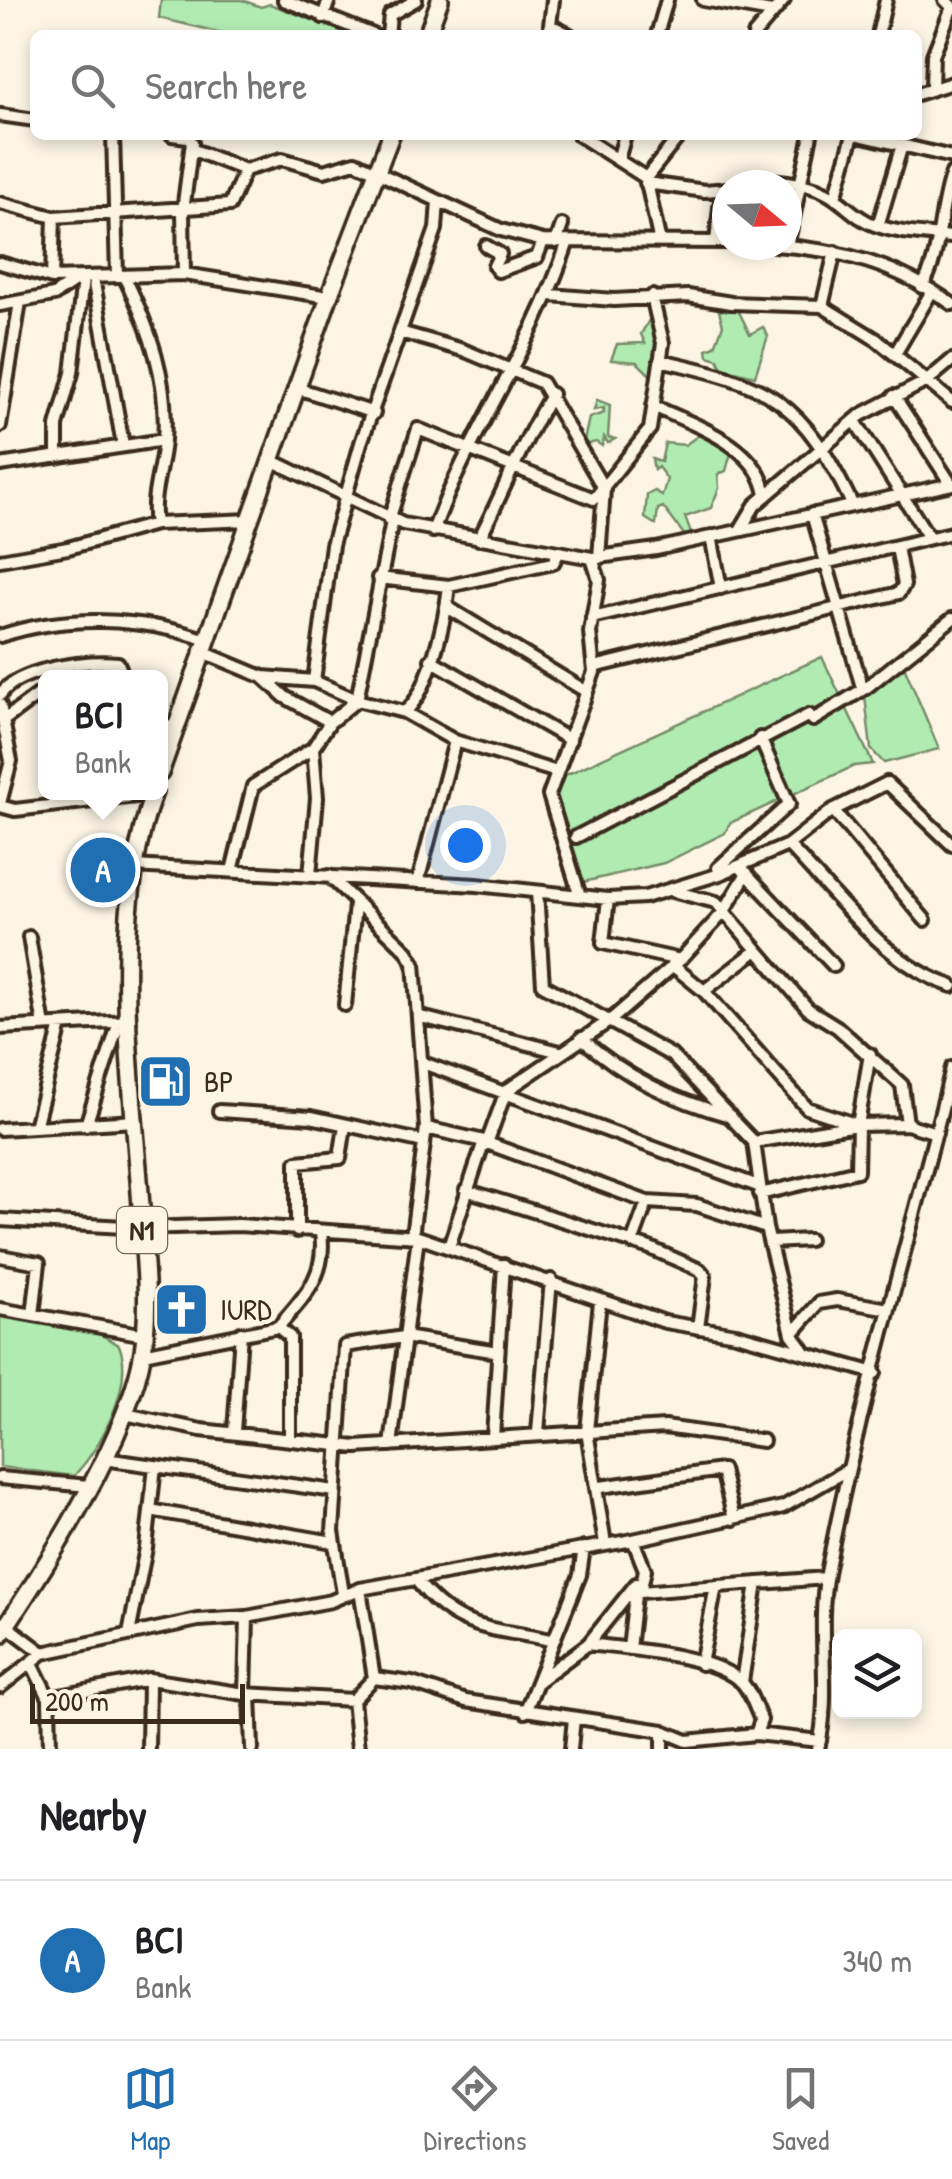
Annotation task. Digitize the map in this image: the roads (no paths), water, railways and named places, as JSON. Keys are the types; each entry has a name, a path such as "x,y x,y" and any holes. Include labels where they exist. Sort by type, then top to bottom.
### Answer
{"highway":[{"path":"429,30 440,0"},
{"path":"168,726 205,646 389,140"},
{"name":"N1","path":"3,1630 104,1459 125,1414 142,1354 142,1228 125,1021 126,932 132,866 151,800"}],"street":[{"path":"284,0 361,30"},
{"path":"323,16 329,0"},
{"path":"388,30 390,15 416,0"},
{"path":"553,0 550,24 561,30"},
{"path":"659,30 668,0"},
{"path":"703,0 772,12"},
{"path":"758,30 784,0"},
{"path":"879,30 886,0"},
{"path":"932,86 932,54 952,7 945,0"},
{"path":"922,91 952,84"},
{"path":"0,115 30,119"},
{"path":"113,140 120,276 142,314 160,367 164,440 153,502 155,524"},
{"path":"184,274 183,212 191,140"},
{"path":"587,140 646,180 712,188"},
{"path":"618,160 624,140"},
{"path":"659,238 646,180 676,140"},
{"path":"802,190 811,140"},
{"path":"835,198 854,140"},
{"path":"879,140 952,157"},
{"path":"878,226 902,145"},
{"path":"190,149 245,170 282,159 324,171 355,162 500,230 555,242 659,238 712,241"},
{"path":"0,203 54,217 183,212 233,204 245,170"},
{"path":"895,354 935,264 935,235 952,174"},
{"path":"803,186 835,198 850,212 878,226 952,237"},
{"path":"314,682 330,552 436,229 438,201"},
{"path":"52,278 54,217"},
{"path":"432,530 468,450 550,295 555,242 562,225"},
{"path":"484,275 538,257 555,242"},
{"path":"486,246 500,254 494,266 498,271"},
{"path":"802,248 870,260 952,304"},
{"path":"822,306 835,252"},
{"path":"0,263 52,278 184,274 329,297"},
{"path":"0,304 62,292 84,279"},
{"path":"84,279 123,445"},
{"path":"56,457 56,426 72,373 84,279"},
{"path":"550,295 614,300 652,296 822,306 895,354 952,402"},
{"path":"232,870 253,786 313,748 330,722 357,700 390,520 418,429 594,498 644,440 654,406 662,333 652,296"},
{"path":"0,426 20,302"},
{"path":"400,332 511,368 542,383 552,394 576,449 604,489 596,558 599,588 592,618 594,667 549,806 579,893"},
{"path":"660,360 752,384 788,408 830,460 852,504"},
{"path":"740,530 766,496 822,453 856,420 927,381 952,360"},
{"path":"296,388 374,413"},
{"path":"479,539 516,467 530,429 552,394"},
{"path":"273,461 390,520 596,558 951,484 894,396"},
{"path":"654,406 743,453 762,474 766,496"},
{"path":"856,420 928,536"},
{"path":"0,464 164,440"},
{"path":"812,514 862,686"},
{"path":"0,560 68,548 155,524 251,520"},
{"path":"592,618 952,533"},
{"path":"711,536 721,588"},
{"path":"594,667 840,609 904,589 896,547"},
{"path":"378,578 449,586 505,570 553,563 559,552"},
{"path":"404,712 416,700 431,660 447,607 449,586"},
{"path":"447,607 587,692"},
{"path":"576,836 760,738 809,715 812,720 952,618"},
{"path":"0,636 38,624 76,621 163,626 263,677 285,697 330,722"},
{"path":"431,660 570,740"},
{"path":"78,670 118,663 121,670"},
{"path":"263,677 314,682 357,700 404,712 455,742 557,772"},
{"path":"0,695 10,684 38,678"},
{"path":"4,720 38,695"},
{"path":"0,705 11,761 0,804 15,810 101,800"},
{"path":"713,876 790,804 760,738"},
{"path":"418,882 455,742"},
{"path":"310,875 317,798 313,748"},
{"path":"132,866 579,893 608,899 668,890 788,845 833,810 887,782 952,844"},
{"path":"833,810 925,920"},
{"path":"788,845 896,958 918,974 952,986"},
{"path":"736,864 834,966"},
{"path":"449,1247 466,1190 506,1090 612,1019 676,962 723,913 747,874"},
{"path":"329,876 412,956 421,1017 426,1128 391,1445"},
{"path":"668,890 710,899 808,1009 870,1054 902,1086 907,1124"},
{"path":"537,892 540,980 671,1054 754,1142 766,1228 793,1334 805,1352"},
{"path":"608,899 603,943 676,962 807,1108 858,1125"},
{"path":"344,1006 355,905"},
{"path":"29,938 44,1026"},
{"path":"704,991 757,950"},
{"path":"421,1017 560,1052"},
{"path":"1,1032 125,1021 86,1125"},
{"path":"35,1127 61,1025"},
{"path":"582,1038 616,1068 671,1099 731,1116"},
{"path":"423,1063 506,1090 759,1190 857,1171 858,1125 870,1054"},
{"path":"374,1678 525,1712 662,1731 687,1741 764,1740 819,1745 826,1578 847,1470 952,1068"},
{"path":"219,1111 302,1116 424,1142"},
{"path":"0,1129 136,1121"},
{"path":"754,1142 858,1125 907,1124 936,1133"},
{"path":"297,1231 298,1162 340,1158 345,1126"},
{"path":"426,1128 485,1142 647,1202 697,1206 766,1228"},
{"path":"466,1190 632,1242 704,1273 698,1328"},
{"path":"632,1242 647,1202"},
{"path":"0,1220 142,1228 226,1225 321,1234 415,1236 550,1280 600,1301 875,1373"},
{"path":"142,1354 278,1327 319,1275 324,1256 321,1234"},
{"path":"771,1242 809,1240"},
{"path":"0,1256 39,1263 33,1315"},
{"path":"493,1437 504,1264"},
{"path":"538,1432 550,1280"},
{"path":"784,1348 819,1303 837,1300 889,1309"},
{"path":"600,1301 587,1431 600,1487 605,1544"},
{"path":"0,1309 145,1335"},
{"path":"278,1327 290,1337 290,1440"},
{"path":"234,1432 241,1333"},
{"path":"342,1594 333,1542 345,1346 404,1337 498,1352"},
{"path":"125,1414 338,1446 665,1427 763,1441"},
{"path":"104,1459 335,1491"},
{"path":"129,1634 155,1466"},
{"path":"600,1487 722,1470 734,1518"},
{"path":"0,1688 42,1652 198,1620 247,1617 331,1601 360,1589 734,1518 798,1501 847,1470"},
{"path":"0,1478 88,1486"},
{"path":"150,1510 333,1542"},
{"path":"629,1649 638,1588 645,1570 633,1540"},
{"path":"525,1712 550,1640 580,1575 584,1548"},
{"path":"536,1682 588,1644 638,1588 826,1578"},
{"path":"416,1580 435,1604 468,1624 550,1640"},
{"path":"757,1583 742,1682 761,1720 764,1740"},
{"path":"701,1664 716,1586"},
{"path":"360,1589 374,1678"},
{"path":"247,1617 252,1749"},
{"path":"3,1630 42,1652"},
{"path":"588,1644 701,1664 742,1682"},
{"path":"32,1664 49,1698 50,1749"},
{"path":"358,1749 353,1700 374,1678"},
{"path":"49,1698 149,1679 248,1694 353,1700"},
{"path":"148,1749 149,1679"},
{"path":"571,1749 574,1718"},
{"path":"662,1731 663,1749"}],"place":[{"name":"BCI","path":"103,870"},
{"name":"BP","path":"165,1082"},
{"name":"IURD","path":"181,1310"}]}
